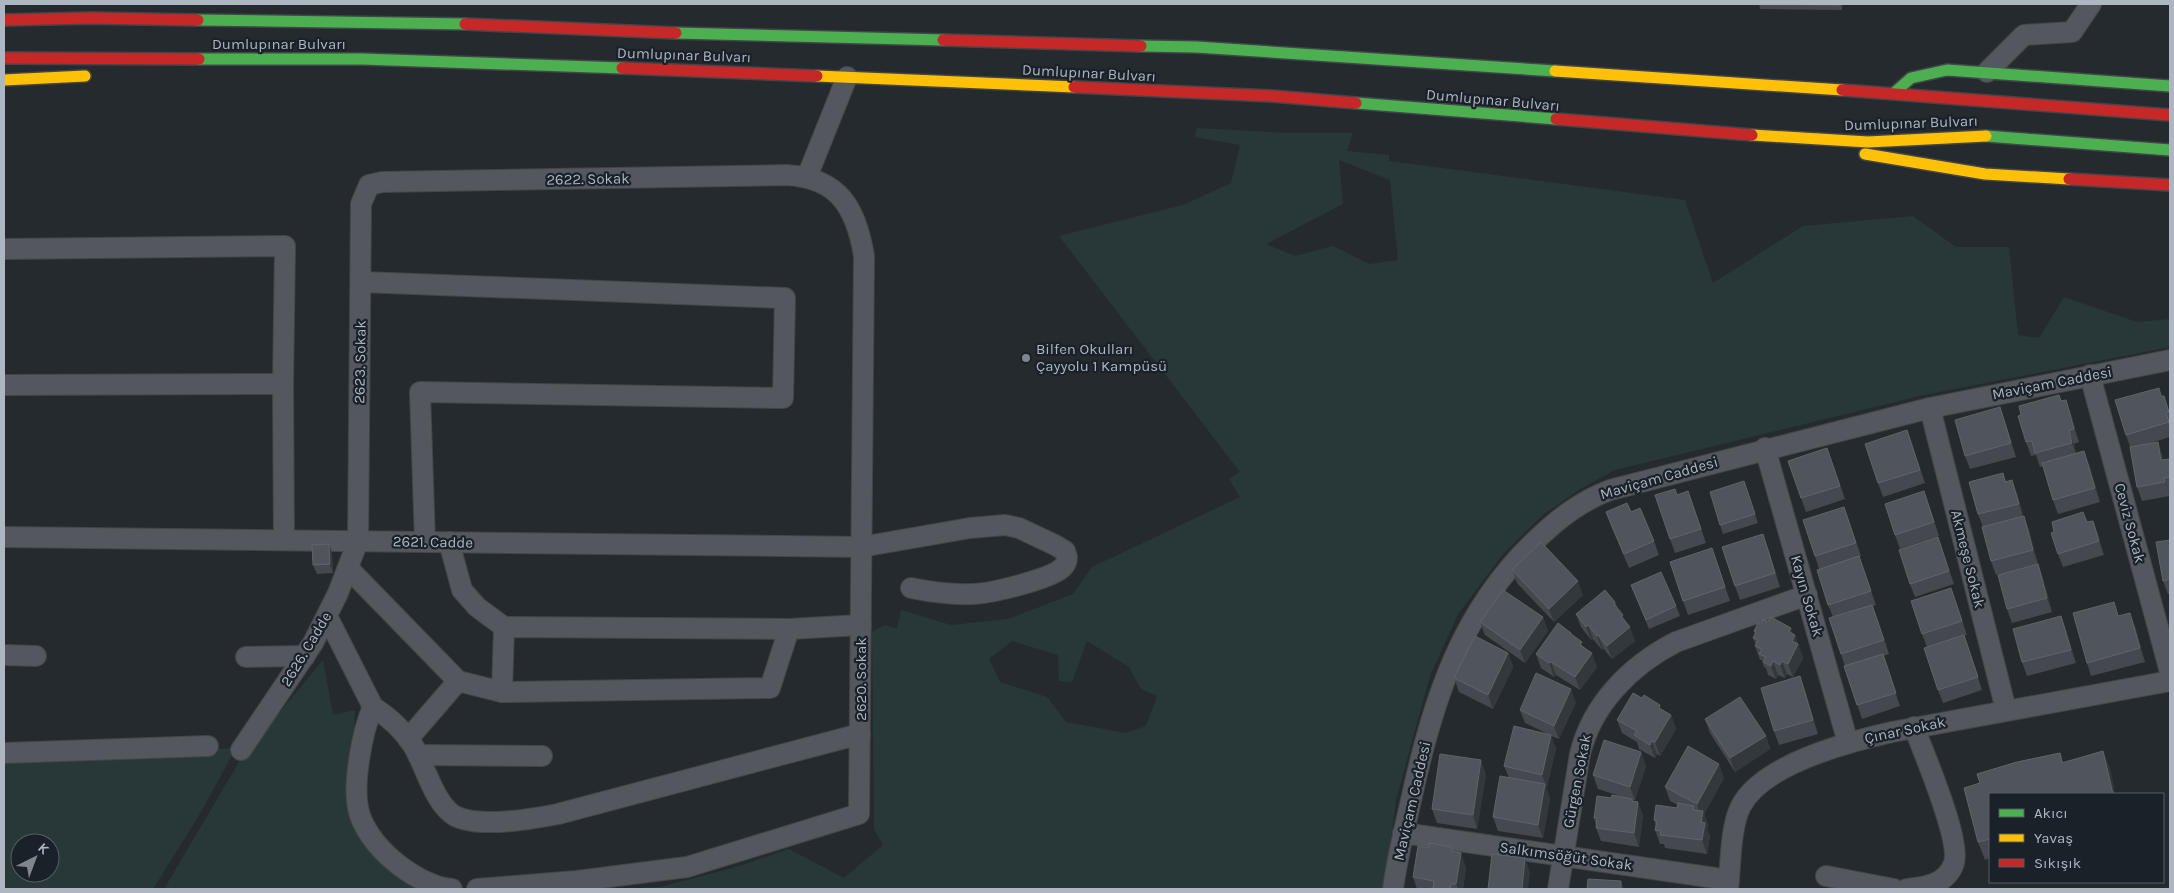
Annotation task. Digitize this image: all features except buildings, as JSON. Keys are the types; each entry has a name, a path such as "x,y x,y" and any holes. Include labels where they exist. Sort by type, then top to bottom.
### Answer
{"highway":[{"path":"100,6 155,19"},
{"name":"Dumlupınar Bulvarı","path":"4,20 155,19 471,24 633,32 1196,47 1894,94 2170,115"},
{"name":"Dumlupınar Bulvarı","path":"4,58 475,62 847,77 1272,96 1760,136 1868,142 1987,136 2170,150"},
{"path":"118,71 155,58"},
{"path":"1894,94 1911,78 1947,70 2170,86"},
{"path":"4,80 99,75"},
{"path":"1760,136 1984,174 2170,185"}],"street":[{"path":"1987,72 2024,35 2072,32 2091,4"},
{"path":"807,177 847,77"},
{"name":"2622. Sokak","path":"369,185 402,182 787,175 807,177"},
{"name":"2620. Sokak","path":"477,889 578,880 686,867 860,814 864,256 856,222 844,201 834,189 807,177"},
{"name":"2623. Sokak","path":"358,542 361,204 369,185"},
{"path":"4,250 286,246 283,384 284,540"},
{"path":"361,282 785,298 783,398 420,392 426,542"},
{"name":"Maviçam Caddesi","path":"1393,889 1403,833 1427,731 1454,657 1484,600 1522,554 1573,507 1591,497 1610,490 1765,448 1930,408 2170,360"},
{"name":"Ceviz Sokak","path":"2090,375 2170,672"},
{"path":"4,385 283,384"},
{"name":"Akmeşe Sokak","path":"1930,408 2006,710"},
{"name":"Kayın Sokak","path":"1765,448 1848,743"},
{"name":"2621. Cadde","path":"4,537 862,547 970,528 1005,526 1019,528 1050,542 1065,551 1067,556 1064,565 1058,571 1032,581 993,592 943,594 911,588"},
{"name":"2626. Cadde","path":"241,750 305,656 327,616 358,542"},
{"path":"449,542 462,590 478,607 504,627 789,630 861,624"},
{"path":"348,568 458,681 502,692 770,688 789,630"},
{"name":"Gürgen Sokak","path":"1558,889 1585,733 1594,715 1614,690 1657,651 1676,642 1807,595"},
{"path":"327,616 373,707 392,722 413,747 438,796 450,812 464,819 526,820 558,814 860,734"},
{"path":"502,692 504,627"},
{"path":"4,655 36,656"},
{"path":"246,657 305,656"},
{"path":"413,747 458,681"},
{"name":"Çınar Sokak","path":"1728,885 1735,826 1745,800 1766,780 1805,759 1848,743 1914,727 2170,681"},
{"path":"373,707 364,734 360,766 357,797 361,819 382,848 405,871 425,883 452,889"},
{"path":"1907,889 1926,887 1941,880 1950,870 1955,853 1950,825 1914,727"},
{"path":"4,753 208,746"},
{"path":"413,747 542,756"},
{"name":"Salkımsöğüt Sokak","path":"1403,833 1564,856 1728,885"},
{"path":"1826,876 1894,889"}],"shaded area":[{"path":"1197,128 1288,133 1353,133 1347,151 1389,155 1389,161 1685,200 1713,283 1803,226 1913,216 1956,247 2009,247 2018,335 2039,338 2064,297 2137,322 2170,319 2170,347 1924,395 1615,470 1580,489 1544,514 1504,553 1458,614 1430,676 1396,800 1385,889 613,889 660,887 736,867 789,849 844,878 883,845 874,829 872,632 885,625 897,629 901,610 951,625 1008,619 1073,594 1092,567 1240,497 1229,479 1240,472 1059,236 1183,205 1231,183 1240,145 1195,137","holes":["1339,160 1390,180 1398,260 1369,264 1333,246 1295,256 1266,244 1343,204","1012,641 1058,655 1059,681 1072,682 1087,641 1129,667 1141,689 1157,696 1146,726 1126,733 1066,722 1047,697 1000,682 989,659"]},
{"path":"323,660 333,715 355,710 350,816 362,839 397,878 416,889 164,889 239,762"},
{"path":"236,748 201,812 153,889 4,889 4,762 21,763 104,754"}],"traffic: fast":[{"path":"198,20 465,24"},
{"path":"676,33 943,40"},
{"path":"1141,46 1196,47 1555,71"},
{"path":"199,59 362,59 622,68"},
{"path":"1894,93 1911,78 1947,70 2170,86"},
{"path":"1356,103 1556,119"},
{"path":"1986,136 2170,150"}],"traffic: slow":[{"path":"1555,71 1842,90"},
{"path":"4,80 85,76"},
{"path":"817,76 1074,87"},
{"path":"1752,135 1868,142 1986,136"},
{"path":"1865,154 1985,174 2069,179"}],"traffic: jam":[{"path":"4,20 90,18 198,20"},
{"path":"465,24 676,33"},
{"path":"943,40 1141,46"},
{"path":"4,58 199,59"},
{"path":"622,68 817,76"},
{"path":"1074,87 1272,96 1356,103"},
{"path":"1842,90 2170,115"},
{"path":"1556,119 1752,135"},
{"path":"2069,179 2170,185"}],"place":[{"name":"Bilfen Okulları Çayyolu 1 Kampüsü","path":"1026,358"}]}
